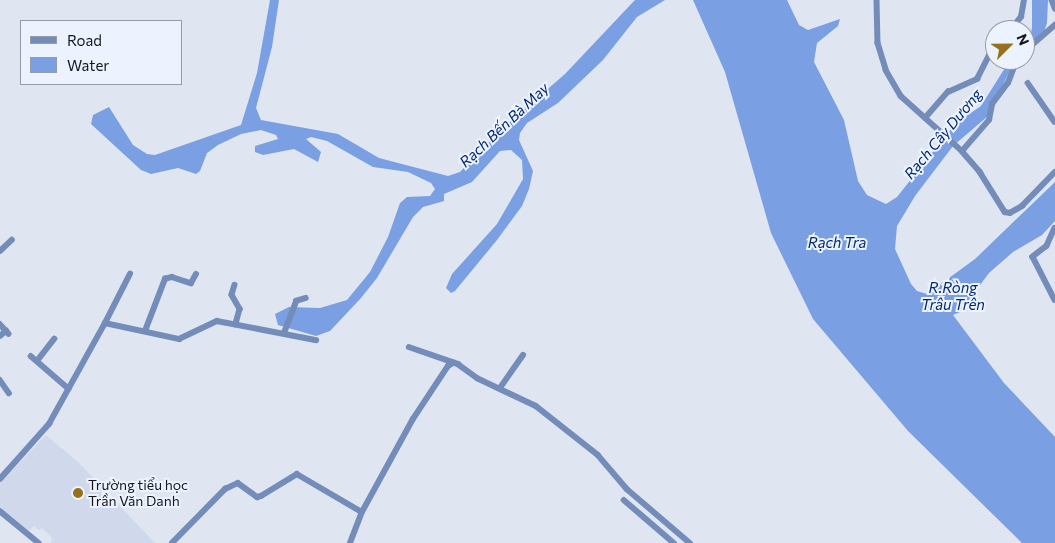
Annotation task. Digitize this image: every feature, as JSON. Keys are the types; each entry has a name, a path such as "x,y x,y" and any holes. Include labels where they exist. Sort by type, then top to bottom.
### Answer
{"street":[{"path":"877,0 878,43 886,70 901,96 961,150 980,172 1005,212 1010,213 1022,206 1055,172"},
{"path":"1018,20 1021,17 1024,0"},
{"path":"1052,0 1055,8"},
{"path":"1035,42 1055,25"},
{"path":"926,118 948,92 977,79 985,63"},
{"path":"961,150 989,120 992,104 1008,83 1013,70"},
{"path":"1028,83 1055,122"},
{"path":"1055,228 1047,246 1033,257 1055,300"},
{"path":"0,251 12,240"},
{"path":"0,479 49,424 70,389 130,274"},
{"path":"145,331 165,279 172,277 191,283 196,274"},
{"path":"235,285 232,295 240,309 236,324"},
{"path":"285,331 296,301 306,298"},
{"path":"105,323 179,339 212,322 285,331 316,340"},
{"path":"0,324 8,332 0,336"},
{"path":"37,361 54,339"},
{"path":"409,347 453,363 536,406 598,455 627,489 690,543"},
{"path":"500,388 523,355"},
{"path":"31,356 70,389"},
{"path":"350,543 362,512 428,394 448,366 453,363"},
{"path":"0,380 9,394"},
{"path":"172,543 220,493 238,482 257,496 261,496 297,474 362,512"},
{"path":"624,500 674,543"},
{"path":"0,511 40,543"}],"shaded area":[{"name":"Trường tiểu học Trần Văn Danh","path":"46,435 79,463 155,543 51,543 52,538 42,528 39,530 34,526 29,531 0,507 0,483"}],"water":[{"path":"270,0 279,0 272,47 256,108 261,120 338,134 379,158 448,176 460,172 504,127 565,74 635,0 665,0 637,17 603,60 558,103 527,123 520,133 519,140 533,171 529,189 522,206 455,291 451,293 446,288 452,274 497,224 523,179 522,160 511,150 500,151 472,182 444,194 444,201 423,207 413,217 377,278 361,298 330,331 316,336 278,325 275,314 289,307 320,308 347,300 370,272 388,237 400,203 407,197 430,196 435,189 431,183 408,172 373,167 327,141 311,137 306,139 321,152 318,162 294,149 263,155 255,152 255,146 278,139 276,135 261,130 241,134 218,145 207,153 200,171 196,174 178,168 151,174 141,170 91,124 93,115 109,107 133,145 147,154 155,155 241,125 257,73"},
{"name":"Rạch Tra","path":"693,0 787,0 799,25 808,30 840,19 838,26 817,43 814,62 844,120 858,181 867,195 886,204 897,197 955,124 981,106 1004,70 1010,70 988,116 953,146 915,196 897,226 895,249 911,284 917,291 927,294 975,259 1055,182 1055,221 1042,235 1013,252 989,273 960,312 953,315 1004,383 1055,437 1055,543 1022,543 908,431 813,319 771,233 725,72"},
{"path":"1032,0 1048,0 1047,23 1043,35 1035,41 1035,20 1032,20"}],"place":[{"name":"Trường tiểu học Trần Văn Danh","path":"78,493"}],"water label":[{"name":"Rạch Bến Bà May","path":"504,125"},
{"name":"Rạch Cây Dương","path":"943,134"},
{"name":"R.Ròng Trâu Trên","path":"953,296"}]}
